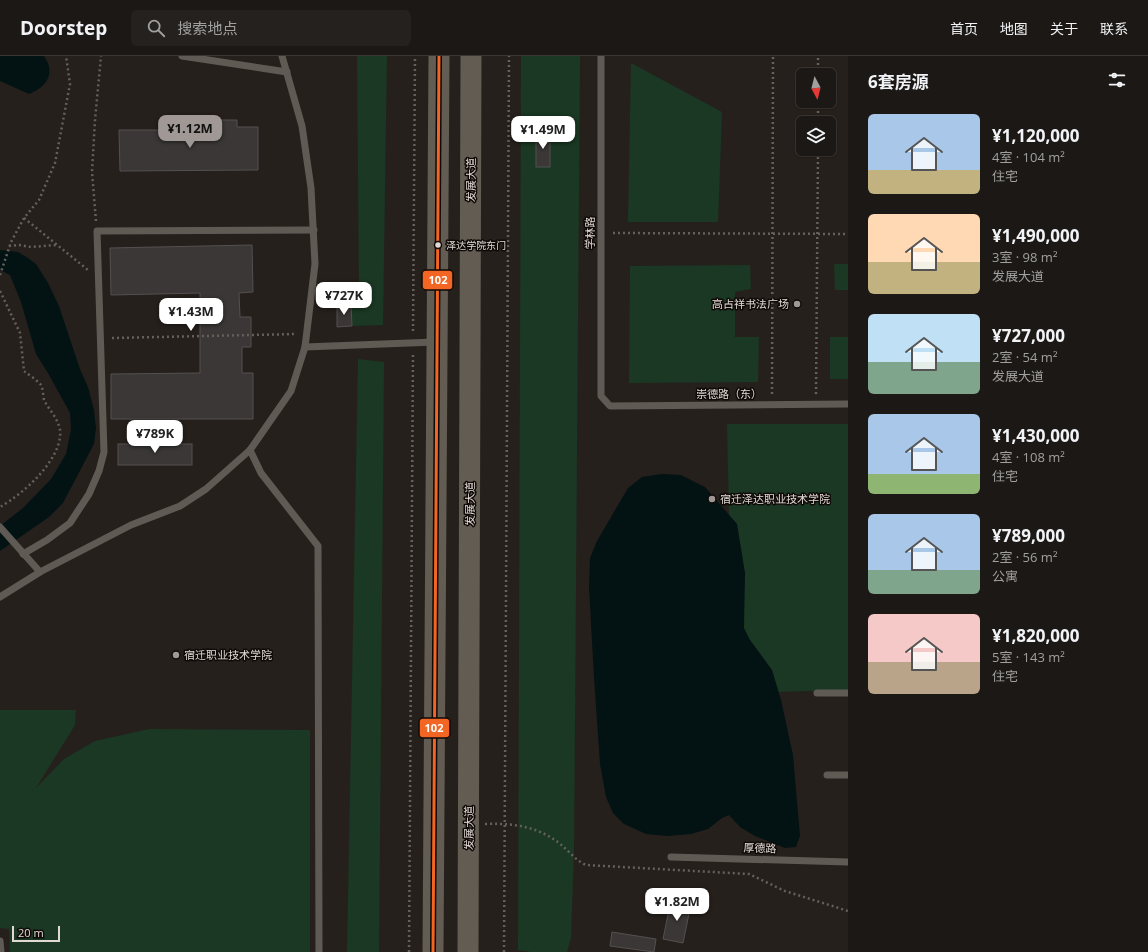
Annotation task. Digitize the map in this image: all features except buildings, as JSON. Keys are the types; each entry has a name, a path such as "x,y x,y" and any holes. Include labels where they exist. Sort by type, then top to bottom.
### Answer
{"main road":[{"path":"433,952 438,56"},
{"name":"发展大道","path":"468,952 472,56"}],"lane":[{"path":"182,56 287,72"},
{"path":"0,597 40,572 131,525 180,506 206,490 250,450 291,391 305,347 315,264 312,188 302,126 282,56"},
{"name":"学林路","path":"601,56 601,396 610,406"},
{"path":"23,554 70,523 89,494 99,471 104,452 97,231 314,230"},
{"path":"305,347 437,342"},
{"name":"崇德路（东）","path":"610,406 848,404"},
{"path":"250,450 261,473 318,546 319,952"},
{"path":"0,527 40,572"},
{"path":"817,693 848,693"},
{"path":"827,774 848,775"},
{"name":"厚德路","path":"671,857 848,862"},
{"path":"0,941 1,952"}],"path":[{"path":"0,275 9,246 24,218 39,200 55,163 70,84 66,56"},
{"path":"97,231 92,172 101,56"},
{"path":"409,952 415,56"},
{"path":"504,952 509,56"},
{"path":"772,405 773,56"},
{"path":"818,56 818,68"},
{"path":"816,404 818,156"},
{"path":"24,218 99,279"},
{"path":"601,233 848,234"},
{"path":"9,246 19,245 31,247 57,245"},
{"path":"0,291 20,333 24,371 41,386 44,400 60,430 58,446 45,469 25,490 0,508"},
{"path":"101,338 307,334"},
{"path":"468,824 504,824 521,826 543,832 560,844 578,861 586,865 749,874 785,892 848,911"}],"green space":[{"path":"357,56 387,56 383,325 352,326 351,304 359,295"},
{"path":"521,56 580,56 574,849 571,938 567,952 531,952 518,950"},
{"path":"631,63 722,112 718,222 628,222"},
{"path":"834,264 848,264 848,290 835,290"},
{"path":"750,265 751,289 735,292 735,337 759,337 758,382 629,383 630,266"},
{"path":"830,337 848,337 848,379 830,379"},
{"path":"358,359 384,362 379,952 347,952"},
{"path":"727,424 848,424 848,690 733,693"},
{"path":"0,710 76,710 75,725 36,788 64,759 95,741 149,729 310,730 310,952 10,952 9,929 0,928"}],"shaded area":[{"path":"0,56 44,56 48,62 48,79 41,88 29,94 0,81"},
{"path":"0,250 18,252 28,258 36,264 48,283 59,306 80,369 88,387 94,410 96,428 94,444 63,503 49,517 0,551 0,526 23,508 51,479 66,454 71,430 70,413 36,354 21,302 10,275 0,270"},
{"path":"662,474 681,475 705,487 737,524 745,573 744,628 750,640 772,670 781,700 793,755 800,836 796,847 785,848 755,836 740,827 729,815 722,818 708,829 691,834 667,836 646,834 624,824 613,813 606,797 600,764 594,678 589,587 590,558 597,541 628,488 642,477"}],"transit line":[{"name":"102","path":"433,952 439,56"}],"place":[{"name":"泽达学院东门","path":"438,245"},
{"name":"高占祥书法广场","path":"797,304"},
{"name":"宿迁泽达职业技术学院","path":"712,499"},
{"name":"宿迁职业技术学院","path":"176,655"}]}
